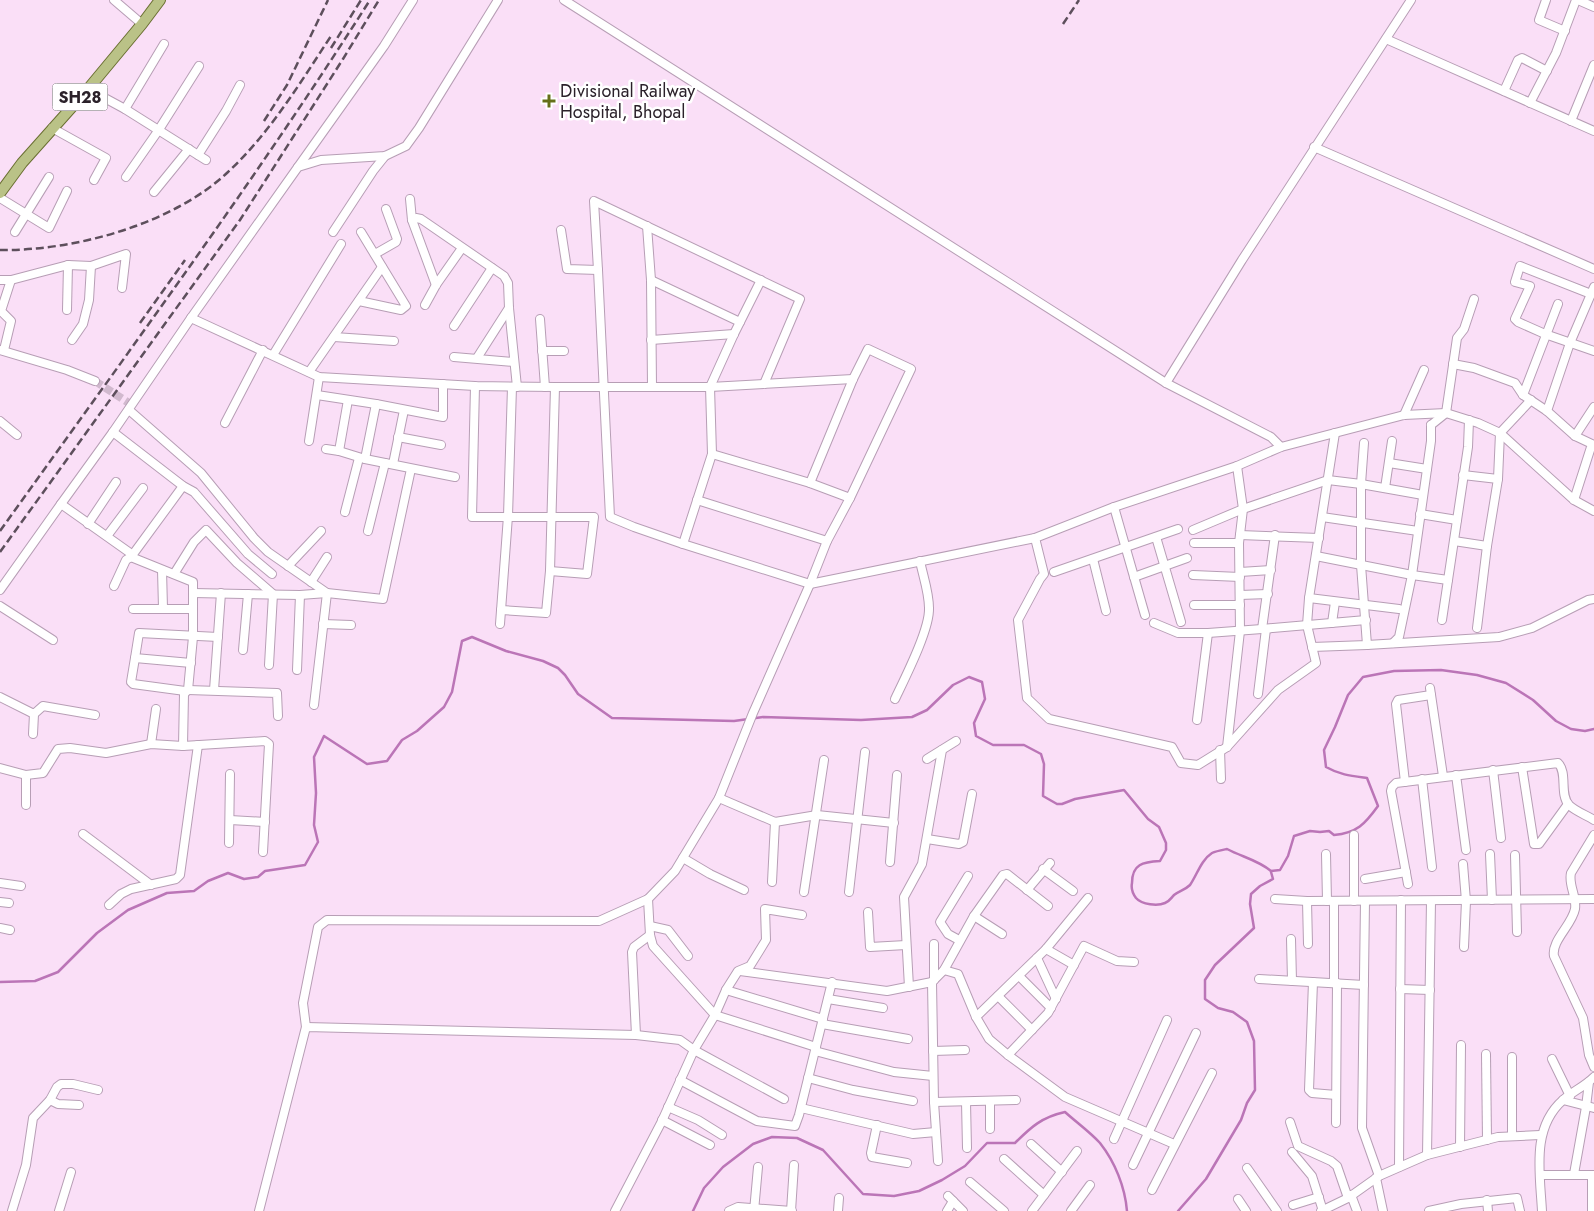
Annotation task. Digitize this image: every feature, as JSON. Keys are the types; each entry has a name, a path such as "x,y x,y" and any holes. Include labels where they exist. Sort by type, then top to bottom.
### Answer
{"main road":[{"name":"SH28","path":"1,193 22,163 88,89 160,0"}],"street":[{"path":"114,0 142,24"},
{"path":"0,590 129,410 384,46 413,0"},
{"path":"298,167 321,160 385,156 406,146 420,128 498,0"},
{"path":"564,0 1166,383 1271,437 1281,447"},
{"path":"1166,383 1314,147 1411,0"},
{"path":"1546,0 1539,20 1565,30"},
{"path":"1530,103 1556,53 1577,0 1594,7"},
{"path":"1386,39 1594,131"},
{"path":"124,109 164,44"},
{"path":"1504,91 1518,60 1522,58 1547,71"},
{"path":"1572,121 1594,65"},
{"path":"126,176 158,131 199,66"},
{"path":"198,155 240,85"},
{"path":"88,89 206,160"},
{"path":"52,128 106,158 94,180"},
{"path":"1314,147 1594,269"},
{"path":"154,192 189,149"},
{"path":"333,232 385,156"},
{"path":"15,232 49,176"},
{"path":"1,193 26,214 49,228 66,191"},
{"path":"410,199 412,220 436,285"},
{"path":"764,384 800,299 594,201 610,517 683,544 810,584 1035,538 1114,507 1237,466 1281,447 1404,415 1446,413 1500,433 1574,500 1594,511"},
{"path":"375,254 396,242 397,239 386,209"},
{"path":"412,220 416,218 422,219 504,276 508,283 514,387 508,516 500,624"},
{"path":"647,226 651,280 652,387"},
{"path":"561,230 567,269 598,270"},
{"path":"359,301 401,310 405,304 361,232"},
{"path":"273,355 341,244"},
{"path":"425,305 436,285 462,248"},
{"path":"0,280 11,280 68,265 91,266 126,254 122,288"},
{"path":"67,310 68,265"},
{"path":"72,340 84,324 89,300 91,266"},
{"path":"1547,411 1570,343 1590,307 1592,291 1520,266 1515,282 1530,286 1515,319 1545,334 1570,343 1594,351"},
{"path":"309,372 382,267"},
{"path":"454,326 492,268"},
{"path":"11,280 1,311 11,321 2,350 95,381"},
{"path":"651,280 740,322"},
{"path":"683,544 712,454 710,387 761,280"},
{"path":"1431,425 1446,413 1458,338 1464,329 1474,299"},
{"path":"1523,395 1558,304"},
{"path":"477,358 509,308"},
{"path":"192,318 319,377 475,386 555,388 710,387 852,379"},
{"path":"540,319 545,387"},
{"path":"651,340 734,334"},
{"path":"334,337 394,342"},
{"path":"259,1211 306,1027 303,1003 318,927 327,920 599,921 648,900 675,872 719,798 753,713 827,542 911,369 868,349 852,379 810,483"},
{"path":"225,423 263,350"},
{"path":"542,351 564,351"},
{"path":"454,357 514,362"},
{"path":"1453,364 1474,368 1515,383 1523,395 1547,411 1575,436 1592,444 1574,500"},
{"path":"1404,415 1424,370"},
{"path":"309,441 319,377"},
{"path":"317,395 443,417 443,384"},
{"path":"475,386 472,517 594,518 587,574 550,571"},
{"path":"501,610 546,612 550,571 555,388"},
{"path":"339,451 348,400"},
{"path":"1477,628 1487,546 1498,479 1500,433 1531,400"},
{"path":"345,512 376,404"},
{"path":"1407,406 1431,425"},
{"path":"1575,436 1594,407"},
{"path":"129,410 201,473 254,538 268,552 327,593"},
{"path":"368,531 398,437 404,410"},
{"path":"1442,620 1462,475 1468,446 1469,420"},
{"path":"0,421 17,435"},
{"path":"1393,643 1399,637 1412,575 1431,441 1431,425"},
{"path":"113,432 183,486 194,492 248,554 272,574"},
{"path":"1035,538 1044,574 1018,620 1026,698 1049,719 1172,747 1181,763 1198,765 1223,749 1278,690 1316,663 1307,625 1309,598 1336,433"},
{"path":"398,437 441,445"},
{"path":"1385,488 1392,441"},
{"path":"1364,443 1361,484 1361,565 1367,644"},
{"path":"326,449 411,469 455,477"},
{"path":"712,454 810,483 850,498"},
{"path":"1388,464 1427,469"},
{"path":"1221,779 1223,749 1240,631 1240,539 1244,509 1237,466"},
{"path":"193,593 300,595 327,593 383,599 411,469"},
{"path":"1462,475 1498,479"},
{"path":"1193,530 1244,509 1328,480 1423,495"},
{"path":"88,524 116,482"},
{"path":"114,586 126,560 132,556 183,486"},
{"path":"107,536 143,488"},
{"path":"698,500 827,542"},
{"path":"61,504 132,556 193,582 193,637 183,746"},
{"path":"1114,507 1145,615"},
{"path":"1420,514 1457,520"},
{"path":"1322,517 1418,531"},
{"path":"1054,572 1178,529"},
{"path":"174,574 194,542 205,530 236,563 273,594"},
{"path":"288,566 321,532"},
{"path":"1194,543 1275,535 1319,538"},
{"path":"1258,694 1275,535"},
{"path":"1156,537 1181,622"},
{"path":"1454,541 1487,546"},
{"path":"1316,556 1412,575 1448,580"},
{"path":"311,582 327,557"},
{"path":"1134,577 1187,558"},
{"path":"1093,559 1106,611"},
{"path":"895,699 917,651 930,610 920,561"},
{"path":"162,570 163,608"},
{"path":"1192,575 1240,574 1271,570"},
{"path":"314,705 327,593"},
{"path":"214,690 221,594"},
{"path":"244,650 248,594"},
{"path":"269,665 273,594"},
{"path":"1240,595 1268,594"},
{"path":"297,670 300,595"},
{"path":"1309,598 1400,609"},
{"path":"1312,647 1499,637 1532,628 1588,600 1594,599"},
{"path":"1332,623 1334,602"},
{"path":"1194,605 1240,605"},
{"path":"0,606 53,640"},
{"path":"133,609 193,609"},
{"path":"1154,623 1178,633 1208,633 1366,620"},
{"path":"323,624 351,625"},
{"path":"218,637 139,633 133,684 187,690 277,694 278,716"},
{"path":"1198,720 1208,633"},
{"path":"136,658 191,663"},
{"path":"1405,782 1396,704 1398,700 1403,698 1430,692 1442,776"},
{"path":"0,697 34,714"},
{"path":"33,734 34,714 43,706 95,715"},
{"path":"151,744 156,709"},
{"path":"0,768 26,774 43,773 58,749 70,748 106,753 151,744 183,746 265,741 269,744 263,852"},
{"path":"927,759 956,741"},
{"path":"109,905 125,892 176,879 180,875 198,745"},
{"path":"909,987 904,897 922,864 942,750"},
{"path":"849,892 865,752"},
{"path":"804,892 824,760"},
{"path":"1408,884 1391,791 1394,784 1442,776 1559,764 1568,804 1594,820"},
{"path":"1522,767 1534,844 1539,844 1568,804"},
{"path":"1493,770 1501,838"},
{"path":"26,774 26,805"},
{"path":"229,843 230,774"},
{"path":"890,862 897,774"},
{"path":"1456,775 1466,850"},
{"path":"1422,779 1432,867"},
{"path":"927,839 958,844 963,842 972,794"},
{"path":"719,798 775,822 817,815 894,823"},
{"path":"230,820 265,822"},
{"path":"772,882 775,822"},
{"path":"83,834 151,885"},
{"path":"1354,835 1354,901"},
{"path":"1594,835 1570,876 1575,898 1574,909 1570,922 1554,947 1553,953 1583,1018 1589,1055 1594,1067"},
{"path":"1326,854 1336,983 1336,1123"},
{"path":"1490,854 1492,900"},
{"path":"1515,855 1517,932"},
{"path":"683,858 710,874 744,890"},
{"path":"1027,890 1050,863"},
{"path":"1463,864 1466,901 1464,948"},
{"path":"1043,870 1073,891"},
{"path":"1365,879 1406,872"},
{"path":"738,971 832,982 887,991 909,987 933,981 944,970 974,916 1004,874 1048,906"},
{"path":"959,940 948,934 940,922 968,876"},
{"path":"0,883 21,886"},
{"path":"976,1017 1046,949 1088,898"},
{"path":"1275,899 1307,901 1466,901 1594,899"},
{"path":"648,900 650,935 653,946 715,1015 816,1049 894,1072 933,1076"},
{"path":"1399,1167 1401,900"},
{"path":"1307,901 1308,944"},
{"path":"1365,901 1362,1128 1378,1177 1383,1211"},
{"path":"1427,1155 1431,901"},
{"path":"0,902 9,903"},
{"path":"615,1211 662,1120 694,1050 715,1015 726,990 738,971 750,966 766,940 765,909 802,915"},
{"path":"868,912 870,947 906,946"},
{"path":"974,916 1002,934"},
{"path":"650,926 668,930 688,956"},
{"path":"0,928 10,930"},
{"path":"636,1035 632,952 634,947 650,935"},
{"path":"1291,940 1292,980"},
{"path":"934,944 933,1076 938,1161"},
{"path":"1008,1055 1051,1008 1084,946 1118,961 1134,962"},
{"path":"1046,949 1074,965"},
{"path":"1037,958 1056,999"},
{"path":"944,970 958,974 976,1017 989,1039 1008,1055 1065,1097 1174,1144"},
{"path":"1019,976 1051,1008"},
{"path":"1259,979 1364,985"},
{"path":"680,1080 762,1123 795,1126 832,982"},
{"path":"1313,982 1309,1090 1312,1093 1336,1095"},
{"path":"1400,989 1430,990"},
{"path":"726,990 823,1022 908,1039"},
{"path":"998,996 1032,1030"},
{"path":"828,999 883,1008"},
{"path":"1114,1139 1167,1020"},
{"path":"306,1027 636,1035 680,1040 694,1050 784,1099"},
{"path":"1134,1164 1196,1033"},
{"path":"1460,1147 1461,1046"},
{"path":"933,1051 965,1050"},
{"path":"1486,1054 1487,1140"},
{"path":"1512,1057 1512,1136"},
{"path":"1552,1059 1566,1098 1590,1107"},
{"path":"1152,1190 1212,1072"},
{"path":"808,1078 853,1090 913,1101"},
{"path":"1542,1211 1540,1135 1548,1116 1566,1098 1591,1080"},
{"path":"1574,1174 1590,1107 1591,1080"},
{"path":"12,1211 26,1165 33,1118 50,1100 57,1087 61,1084 73,1084 98,1090"},
{"path":"50,1100 58,1104 79,1105"},
{"path":"934,1102 1016,1100"},
{"path":"990,1101 990,1129"},
{"path":"966,1102 967,1148"},
{"path":"668,1107 698,1120 722,1135"},
{"path":"801,1108 913,1134 936,1132"},
{"path":"662,1120 710,1146"},
{"path":"1290,1122 1298,1146 1331,1161 1337,1166 1357,1211"},
{"path":"877,1125 872,1156 907,1163"},
{"path":"1292,1152 1312,1176 1322,1211 1350,1196 1378,1177 1427,1155 1487,1140 1512,1136 1540,1135"},
{"path":"1031,1144 1062,1172"},
{"path":"1032,1211 1077,1150"},
{"path":"1004,1159 1044,1195"},
{"path":"730,1211 738,1208 791,1211 794,1165"},
{"path":"754,1210 758,1168"},
{"path":"1247,1168 1277,1211"},
{"path":"60,1211 71,1172"},
{"path":"1540,1175 1593,1175 1592,1211"},
{"path":"970,1182 1004,1211"},
{"path":"1072,1211 1090,1186"},
{"path":"1293,1205 1319,1197"},
{"path":"838,1211 839,1198"},
{"path":"947,1211 951,1198 963,1211"},
{"path":"1434,1211 1461,1208 1487,1200 1517,1198 1520,1211"},
{"path":"1238,1199 1246,1211"},
{"path":"1487,1200 1488,1211"}],"waterway":[{"path":"0,982 35,981 58,972 97,933 128,910 167,893 194,891 208,881 228,873 244,879 258,877 265,871 305,865 318,842 314,825 316,793 314,757 324,736 367,764 387,761 402,740 417,731 444,707 452,692 462,641 472,637 506,651 543,661 558,668 578,694 612,718 734,721 763,717 861,720 912,717 927,710 953,685 969,677 982,682 985,699 974,723 976,736 993,745 1024,745 1041,754 1044,764 1043,796 1057,804 1062,804 1075,799 1124,790 1148,819 1159,827 1166,843 1166,850 1160,861 1144,863 1136,868 1133,877 1132,891 1135,896 1142,902 1150,904 1165,903 1188,887 1205,860 1214,852 1227,849 1255,861 1271,871 1280,870 1288,856 1294,836 1310,831 1329,831 1334,835 1342,834 1355,830 1369,818 1378,806 1367,778 1351,776 1326,767 1324,750 1348,695 1363,677 1394,671 1441,670 1477,675 1506,683 1533,700 1556,721 1571,729 1585,731 1594,729"},
{"path":"1178,1211 1206,1179 1241,1120 1247,1103 1255,1090 1254,1041 1247,1022 1233,1012 1218,1008 1205,999 1205,980 1215,965 1254,928 1250,904 1251,894 1260,886 1273,879 1271,872"},
{"path":"693,1211 704,1188 723,1167 753,1144 772,1137 797,1138 823,1150 863,1194 894,1196 919,1191 942,1180 965,1166 987,1143 1015,1143 1037,1123 1065,1112 1096,1139 1105,1150 1122,1184 1127,1211"}],"tunnel":[{"path":"95,381 132,405"}],"railway":[{"path":"264,121 287,85 328,0"},
{"path":"331,48 361,0"},
{"path":"0,531 235,202 370,0"},
{"path":"0,552 240,220 379,0"},
{"path":"1063,24 1079,0"},
{"path":"0,250 60,246 122,231 180,206 205,190 228,172 271,124 331,36"},
{"path":"140,323 185,260"}],"place":[{"name":"Divisional Railway Hospital, Bhopal","path":"549,101"}]}
